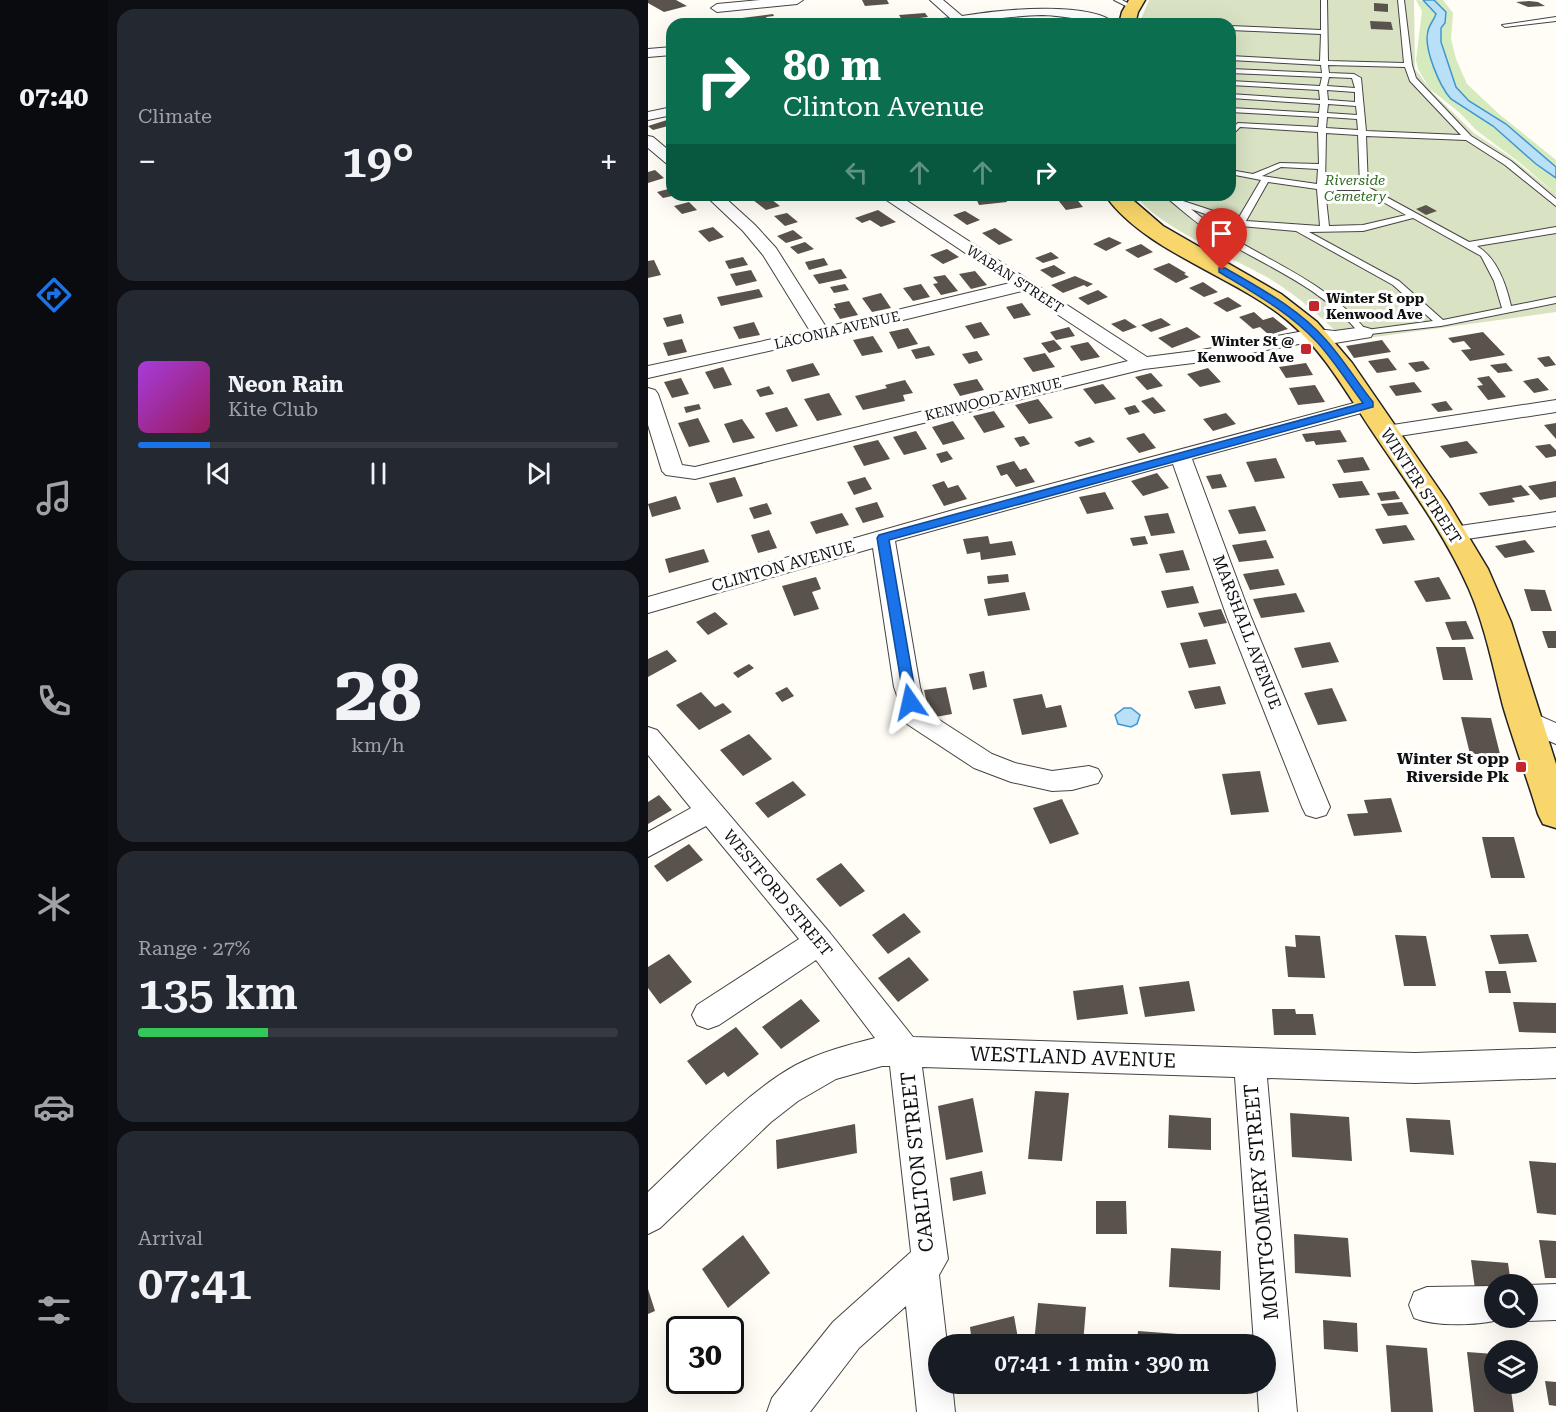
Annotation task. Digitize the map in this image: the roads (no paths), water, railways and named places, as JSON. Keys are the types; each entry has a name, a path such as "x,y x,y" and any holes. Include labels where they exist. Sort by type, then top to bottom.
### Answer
{"main road":[{"path":"1128,18 1135,4"},
{"name":"WINTER STREET","path":"1121,201 1144,223 1278,302 1315,335 1369,405 1453,534 1484,590 1556,814"}],"street":[{"path":"729,16 713,7 797,0"},
{"path":"936,0 958,18"},
{"path":"1090,4 1114,18"},
{"path":"981,18 1054,11 1094,18"},
{"path":"648,53 666,52"},
{"path":"648,116 666,112"},
{"path":"648,140 666,156"},
{"path":"648,163 666,161"},
{"path":"720,201 749,228 770,252 821,333"},
{"name":"WABAN STREET","path":"896,201 1144,363"},
{"name":"LACONIA AVENUE","path":"648,372 1024,285"},
{"name":"KENWOOD AVENUE","path":"648,394 674,471 683,473 710,470 1144,363 1202,356 1315,335 1335,337 1364,333"},
{"name":"CLINTON AVENUE","path":"648,605 1180,455 1369,405"},
{"path":"1386,432 1556,406"},
{"name":"MARSHALL AVENUE","path":"1180,455 1224,570 1239,617 1316,807"},
{"path":"1453,534 1556,519"},
{"path":"883,538 907,687 916,717 983,761 1011,772 1052,781 1089,776"},
{"path":"1524,719 1556,711"},
{"path":"1524,719 1556,734"},
{"name":"WESTFORD STREET","path":"648,737 819,942 904,1051"},
{"path":"648,846 709,811"},
{"path":"708,1014 819,942"},
{"name":"WESTLAND AVENUE","path":"648,1216 759,1111 807,1076 831,1065 872,1054 904,1051 1415,1068 1556,1063"},
{"name":"CARLTON STREET","path":"904,1051 930,1259 920,1268 936,1412"},
{"name":"MONTGOMERY STREET","path":"1250,1063 1278,1412"},
{"path":"786,1412 846,1335 920,1268"},
{"path":"1538,1303 1556,1302"},
{"path":"1427,1305 1484,1304"}],"lane":[{"path":"1117,0 1135,4"},
{"path":"1324,0 1326,75 1323,88 1321,187 1324,229"},
{"path":"1401,0 1408,65 1418,86 1468,138 1508,163 1556,203"},
{"path":"1505,25 1556,19"},
{"path":"1236,28 1324,32"},
{"path":"1236,58 1408,65"},
{"path":"1236,71 1354,76 1357,78 1364,188"},
{"path":"1236,83 1359,90"},
{"path":"1236,96 1359,104"},
{"path":"1236,110 1361,117"},
{"path":"1236,125 1468,138"},
{"path":"1253,177 1280,165 1323,167"},
{"path":"1236,173 1321,187 1364,188 1484,255 1491,264 1505,298 1506,310"},
{"path":"1240,223 1266,179"},
{"path":"1177,202 1240,223 1298,229 1363,228 1412,216"},
{"path":"1177,202 1195,219 1222,237 1324,295 1357,321 1364,333 1442,323 1556,300"},
{"path":"1298,229 1396,283 1442,323"},
{"path":"1469,245 1556,230"}],"water":[{"path":"1423,0 1434,0 1446,12 1445,23 1441,28 1441,42 1456,87 1469,101 1506,124 1556,167 1556,178 1536,164 1493,126 1451,99 1430,57 1427,38 1429,27 1436,14"},
{"path":"1124,708 1131,708 1140,715 1137,724 1131,727 1118,724 1115,715"}],"place":[{"name":"Winter St opp Kenwood Ave","path":"1314,306"},
{"name":"Winter St @ Kenwood Ave","path":"1306,349"},
{"name":"Winter St opp Riverside Pk","path":"1521,767"}],"park label":[{"name":"Riverside Cemetery","path":"1355,188"}]}
